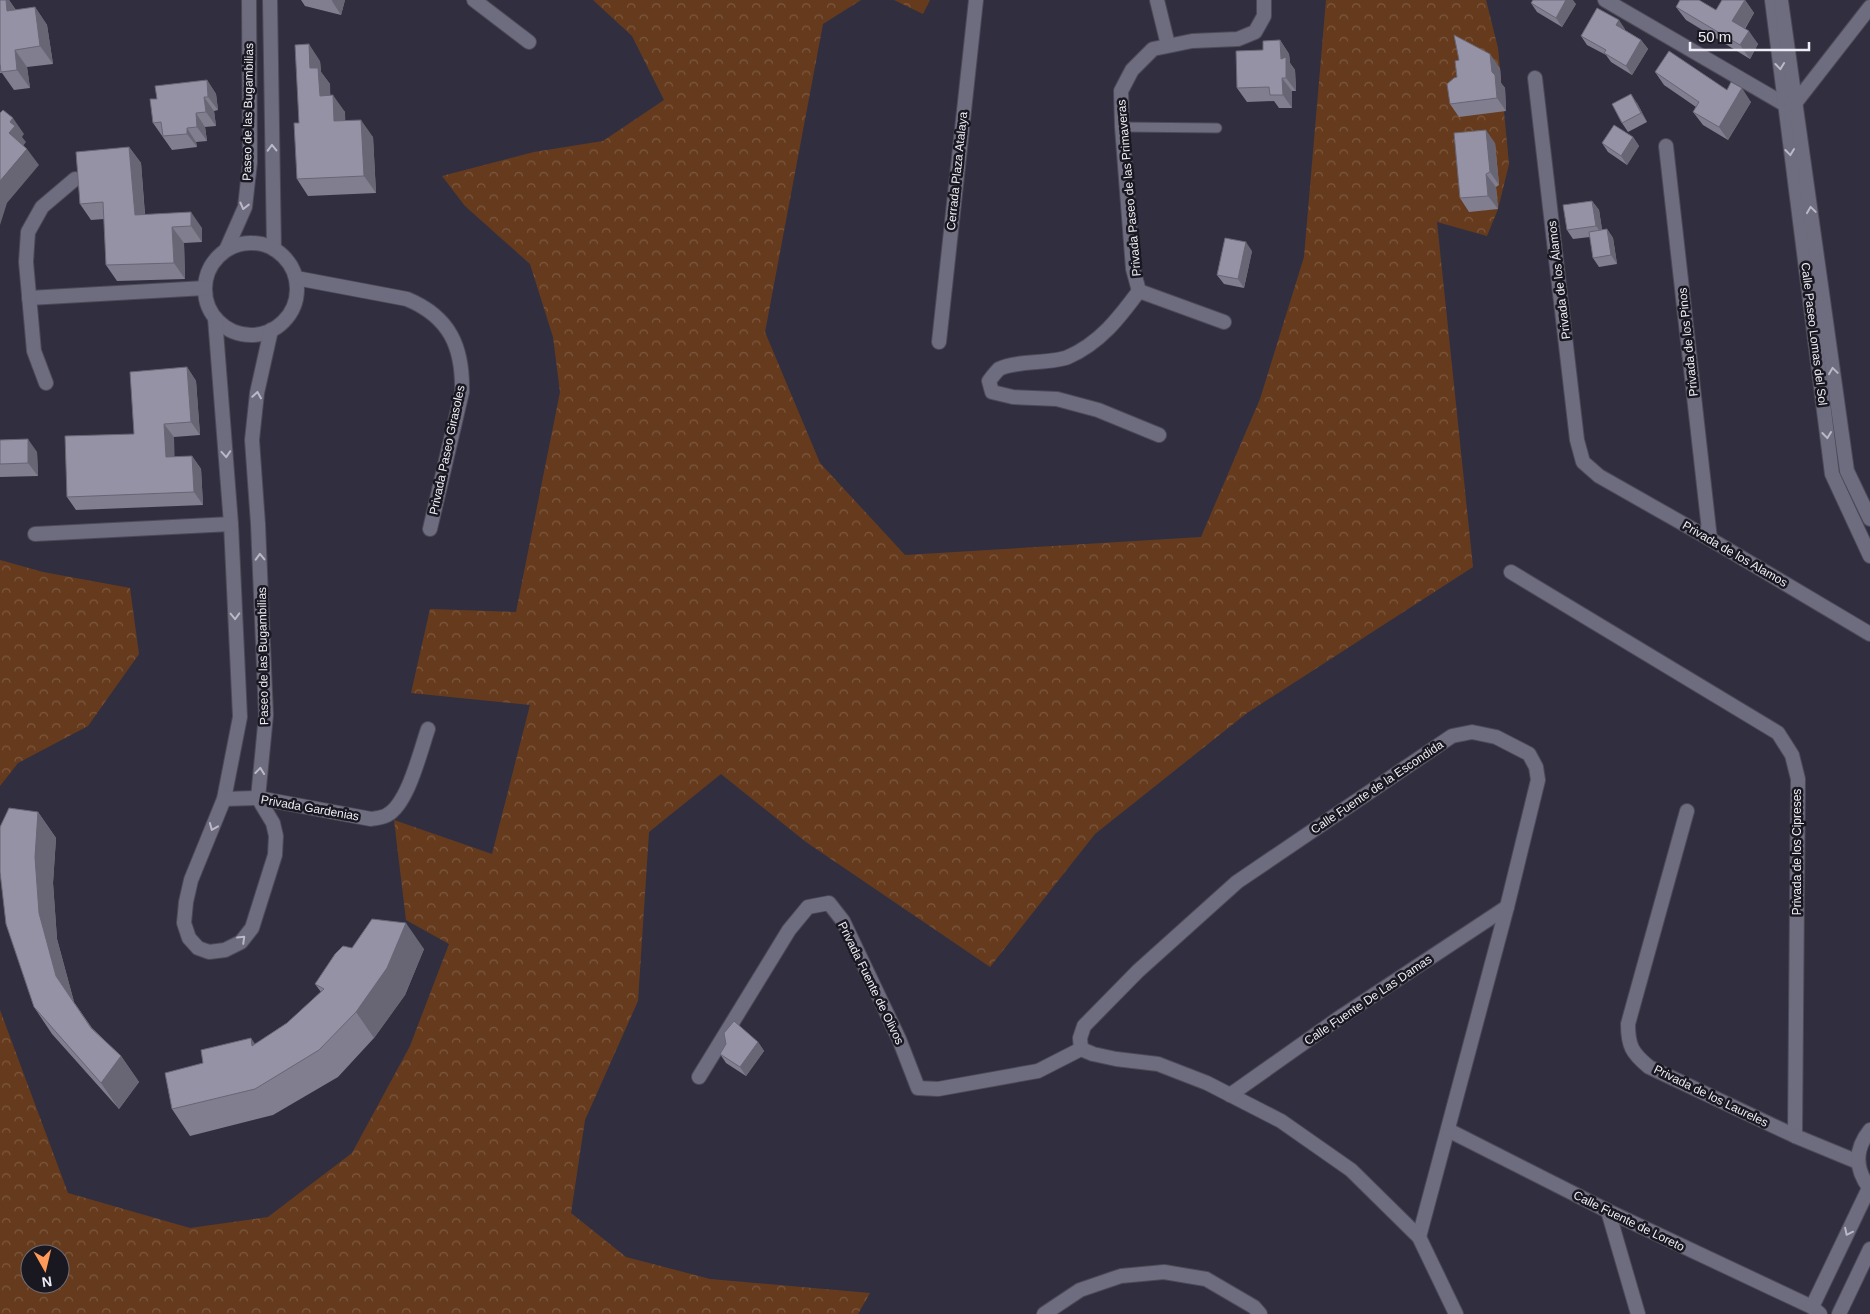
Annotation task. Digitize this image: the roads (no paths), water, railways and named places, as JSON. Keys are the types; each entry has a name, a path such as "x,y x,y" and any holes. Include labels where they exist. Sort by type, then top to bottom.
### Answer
{"street":[{"name":"Paseo de las Bugambilias","path":"226,250 245,207 250,162 249,0"},
{"name":"Paseo de las Bugambilias","path":"270,0 274,249"},
{"path":"474,0 529,42"},
{"name":"Cerrada Plaza Atalaya","path":"939,342 976,0"},
{"path":"1157,0 1168,45"},
{"name":"Privada Paseo de las Primaveras","path":"1224,322 1139,291 1133,269 1121,91 1132,70 1152,49 1192,41 1238,39 1255,32 1264,16 1264,0"},
{"path":"1605,0 1627,7 1790,103"},
{"path":"1772,0 1790,103"},
{"path":"1781,0 1790,103"},
{"path":"1790,103 1870,7"},
{"name":"Privada de los Álamos","path":"1535,78 1577,440 1583,462 1599,476"},
{"name":"Calle Paseo Lomas del Sol","path":"1790,103 1847,471 1870,519"},
{"name":"Calle Paseo Lomas del Sol","path":"1790,103 1832,474 1870,556"},
{"name":"Privada de los Pinos","path":"1666,146 1710,539"},
{"path":"46,383 34,351 26,262 28,232 42,207 75,179"},
{"path":"262,244 274,249 284,256 296,278 297,293 293,308 284,321 272,330 257,335 241,334 227,328 215,318 210,309 205,288 208,274 215,260 226,250 237,245 262,244"},
{"name":"Privada Paseo Girasoles","path":"296,278 407,299 424,306 438,317 452,334 462,375 462,392 430,529"},
{"path":"29,298 205,288"},
{"path":"1139,291 1117,321 1094,343 1067,358 1022,364 999,370 989,381 992,392 1013,397 1057,399 1090,408 1159,435"},
{"name":"Paseo de las Bugambilias","path":"215,318 231,524 240,717 224,799 191,880 186,902 184,922 189,938 198,948 209,952 225,950 241,942 252,928 275,855 276,836 273,823 258,798 266,715 258,524 252,440 257,393 272,330"},
{"name":"Privada de los Alamos","path":"1599,476 1870,634"},
{"path":"35,534 231,524"},
{"name":"Privada de los Cipreses","path":"1512,572 1778,733 1792,755 1798,780 1795,1136"},
{"name":"Privada Gardenias","path":"224,799 258,798 371,819 385,816 394,810 404,797 428,729"},
{"name":"Calle Fuente de la Escondida","path":"1081,1049 1080,1038 1084,1026 1138,972 1237,882 1452,736 1472,732 1496,737 1528,754 1536,767 1538,780 1507,907 1419,1237"},
{"name":"Privada de los Laureles","path":"1687,811 1628,1024 1628,1041 1636,1056 1649,1067 1795,1136 1858,1162"},
{"name":"Privada Fuente de Olivos","path":"699,1077 789,930 808,907 829,903 843,921 899,1039 918,1088 938,1089 1038,1072 1081,1049"},
{"name":"Calle Fuente De Las Damas","path":"1230,1095 1339,1018 1507,907"},
{"path":"1081,1049 1093,1054 1116,1059 1158,1064 1207,1082 1281,1121 1351,1170 1419,1237 1456,1314"},
{"name":"Calle Fuente de Loreto","path":"1448,1130 1608,1211 1816,1311 1870,1189 1861,1176 1858,1162"},
{"path":"1858,1162 1861,1142 1870,1130"},
{"path":"1608,1211 1638,1314"},
{"path":"1839,1314 1870,1248"},
{"path":"1044,1314 1080,1290 1121,1276 1164,1272 1206,1279 1254,1307 1260,1314"}],"lane":[{"path":"1122,127 1217,128"}]}
